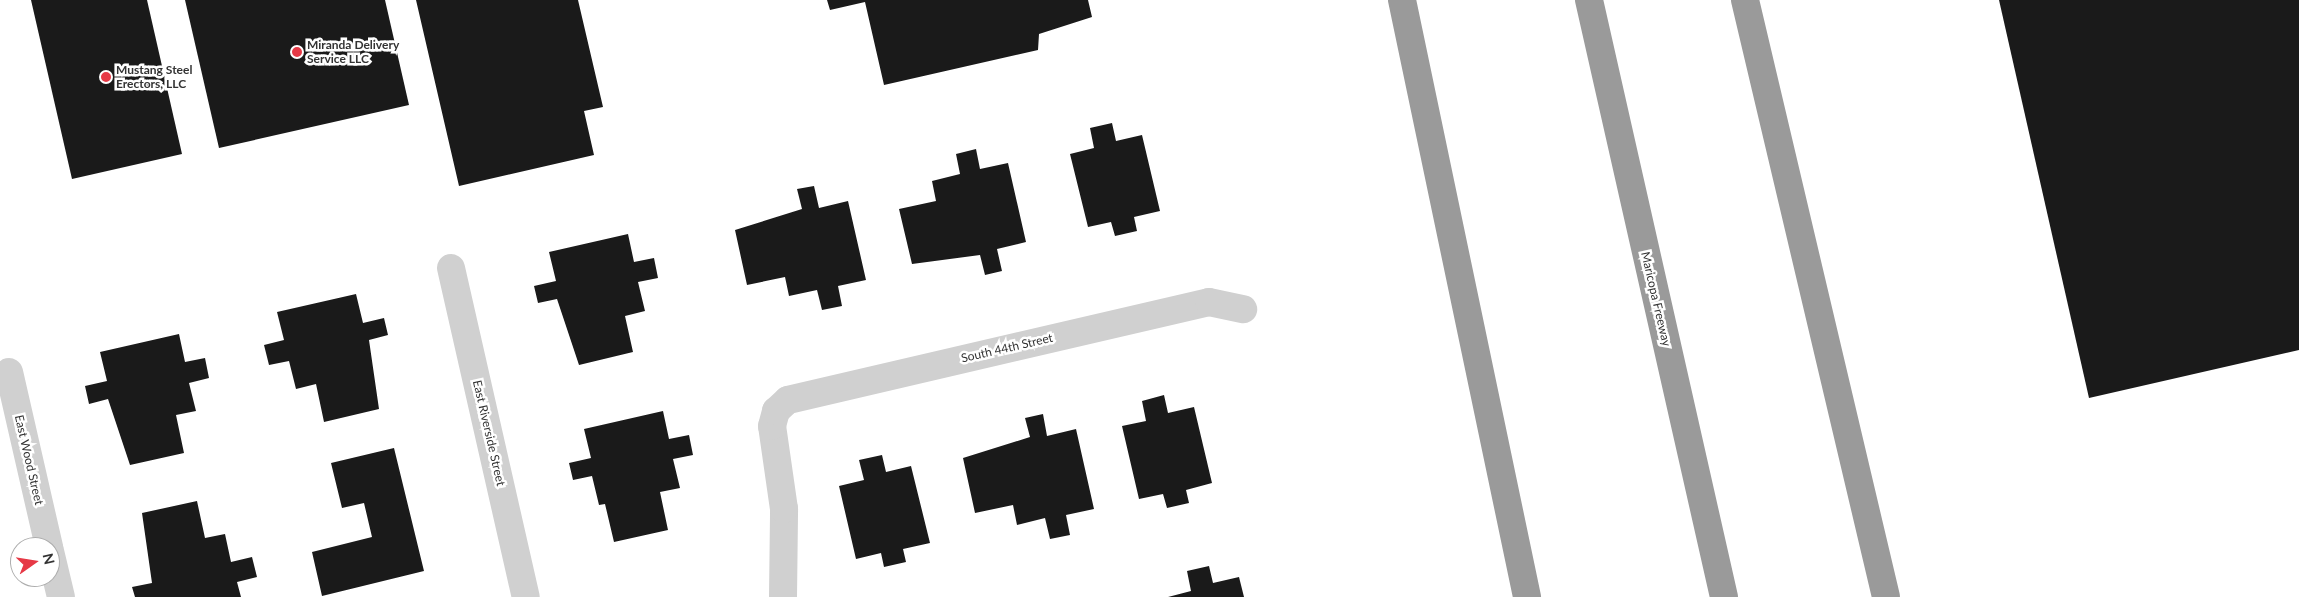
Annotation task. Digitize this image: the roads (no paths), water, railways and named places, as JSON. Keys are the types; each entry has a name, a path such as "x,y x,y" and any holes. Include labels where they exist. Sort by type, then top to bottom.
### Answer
{"highway":[{"path":"1402,0 1527,597"},
{"name":"Maricopa Freeway","path":"1589,0 1724,597"},
{"path":"1745,0 1886,597"}],"street":[{"name":"East Riverside Street","path":"451,268 526,597"},
{"name":"South 44th Street","path":"783,597 786,541 772,444 776,411 804,394 1209,302 1243,309"},
{"name":"East Wood Street","path":"9,372 47,537"}],"place":[{"name":"Miranda Delivery Service LLC","path":"297,52"},
{"name":"Mustang Steel Erectors, LLC","path":"106,77"}]}
